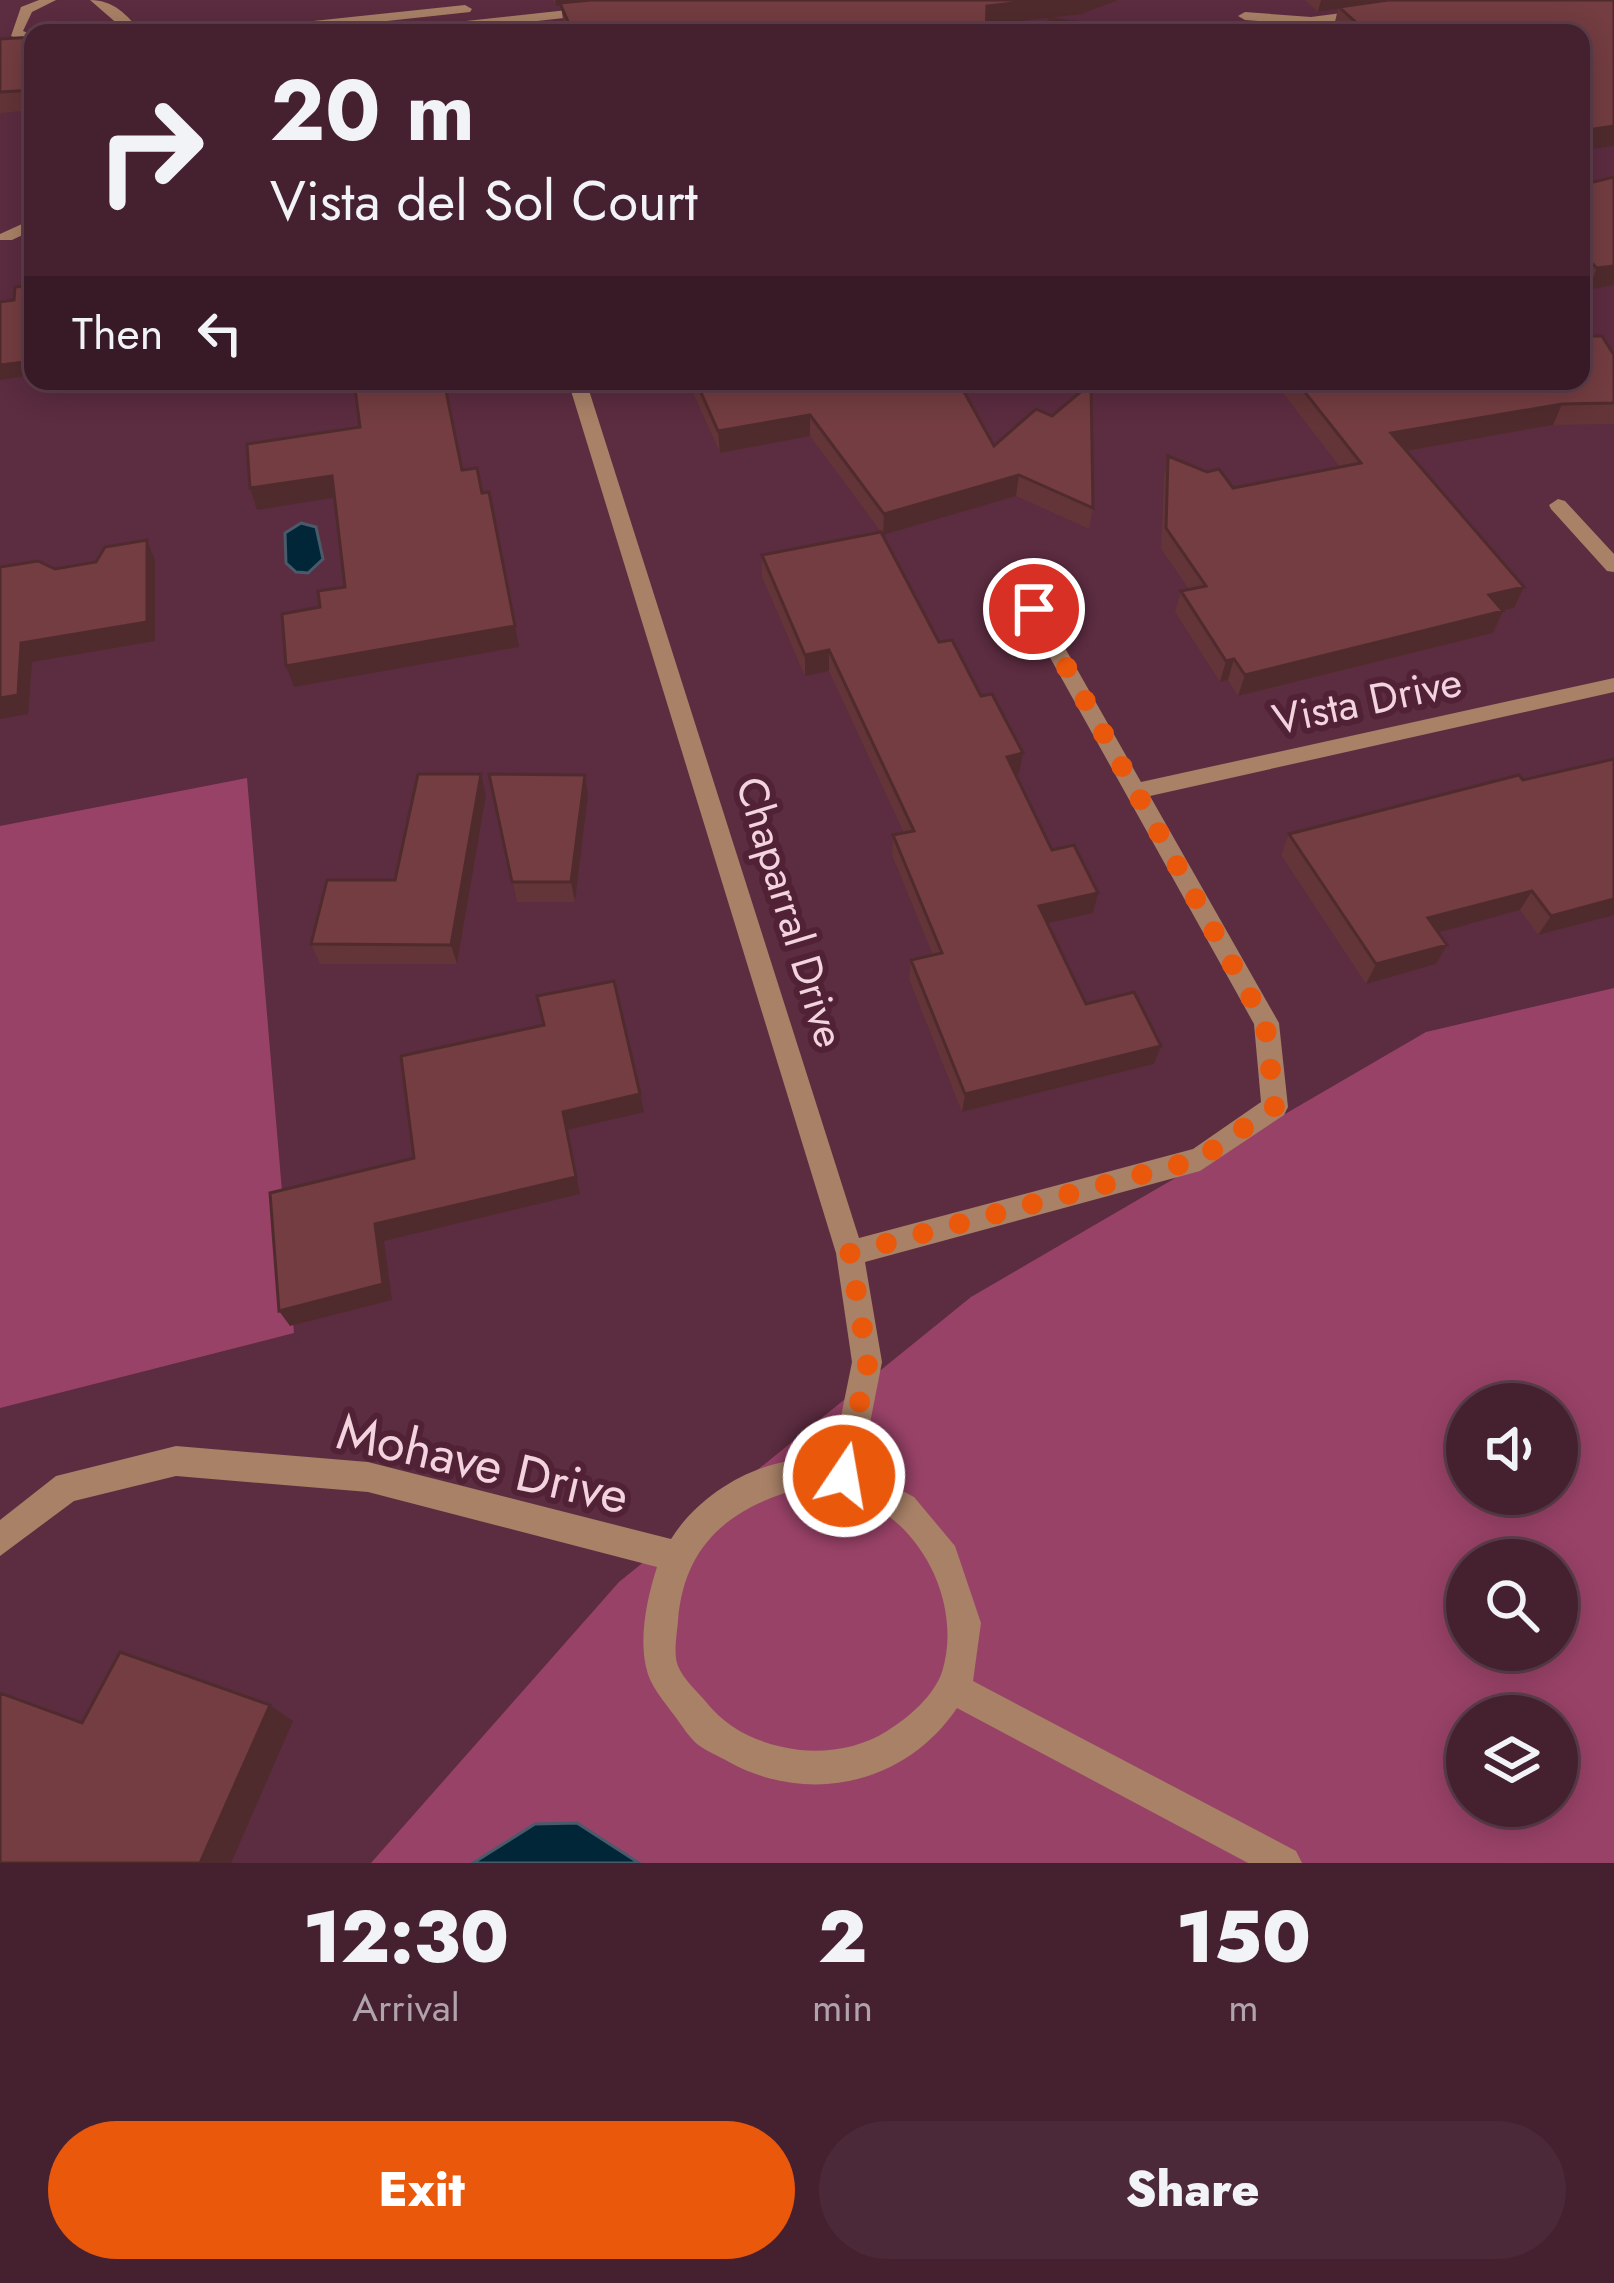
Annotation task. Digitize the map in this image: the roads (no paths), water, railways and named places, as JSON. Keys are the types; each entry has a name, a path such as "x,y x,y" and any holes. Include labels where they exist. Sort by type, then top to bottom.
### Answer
{"street":[{"path":"24,36 16,33 26,10 50,0"},
{"path":"96,0 127,24"},
{"path":"367,24 621,8"},
{"path":"1245,16 1311,21 1375,13"},
{"path":"6,237 24,228"},
{"name":"Chaparral Drive","path":"581,390 850,1253 868,1362 844,1476"},
{"path":"1558,505 1614,566"},
{"path":"850,1253 1200,1159 1275,1106 1265,1023 1034,609"},
{"name":"Vista Drive","path":"1136,791 1614,685"},
{"name":"Mohave Drive","path":"0,1540 68,1487 176,1461 368,1477 677,1557"},
{"path":"805,1472 844,1476 890,1496 929,1530 956,1578 965,1633 956,1690 928,1742 885,1780 830,1798 773,1795 721,1768 683,1723 662,1668 661,1610 677,1557 701,1522 731,1496 766,1479 805,1472"},
{"path":"956,1690 1284,1863"}],"water":[{"path":"301,523 316,527 323,559 308,573 296,572 286,563 285,533"},
{"path":"577,1823 639,1863 473,1863 535,1824"}]}
